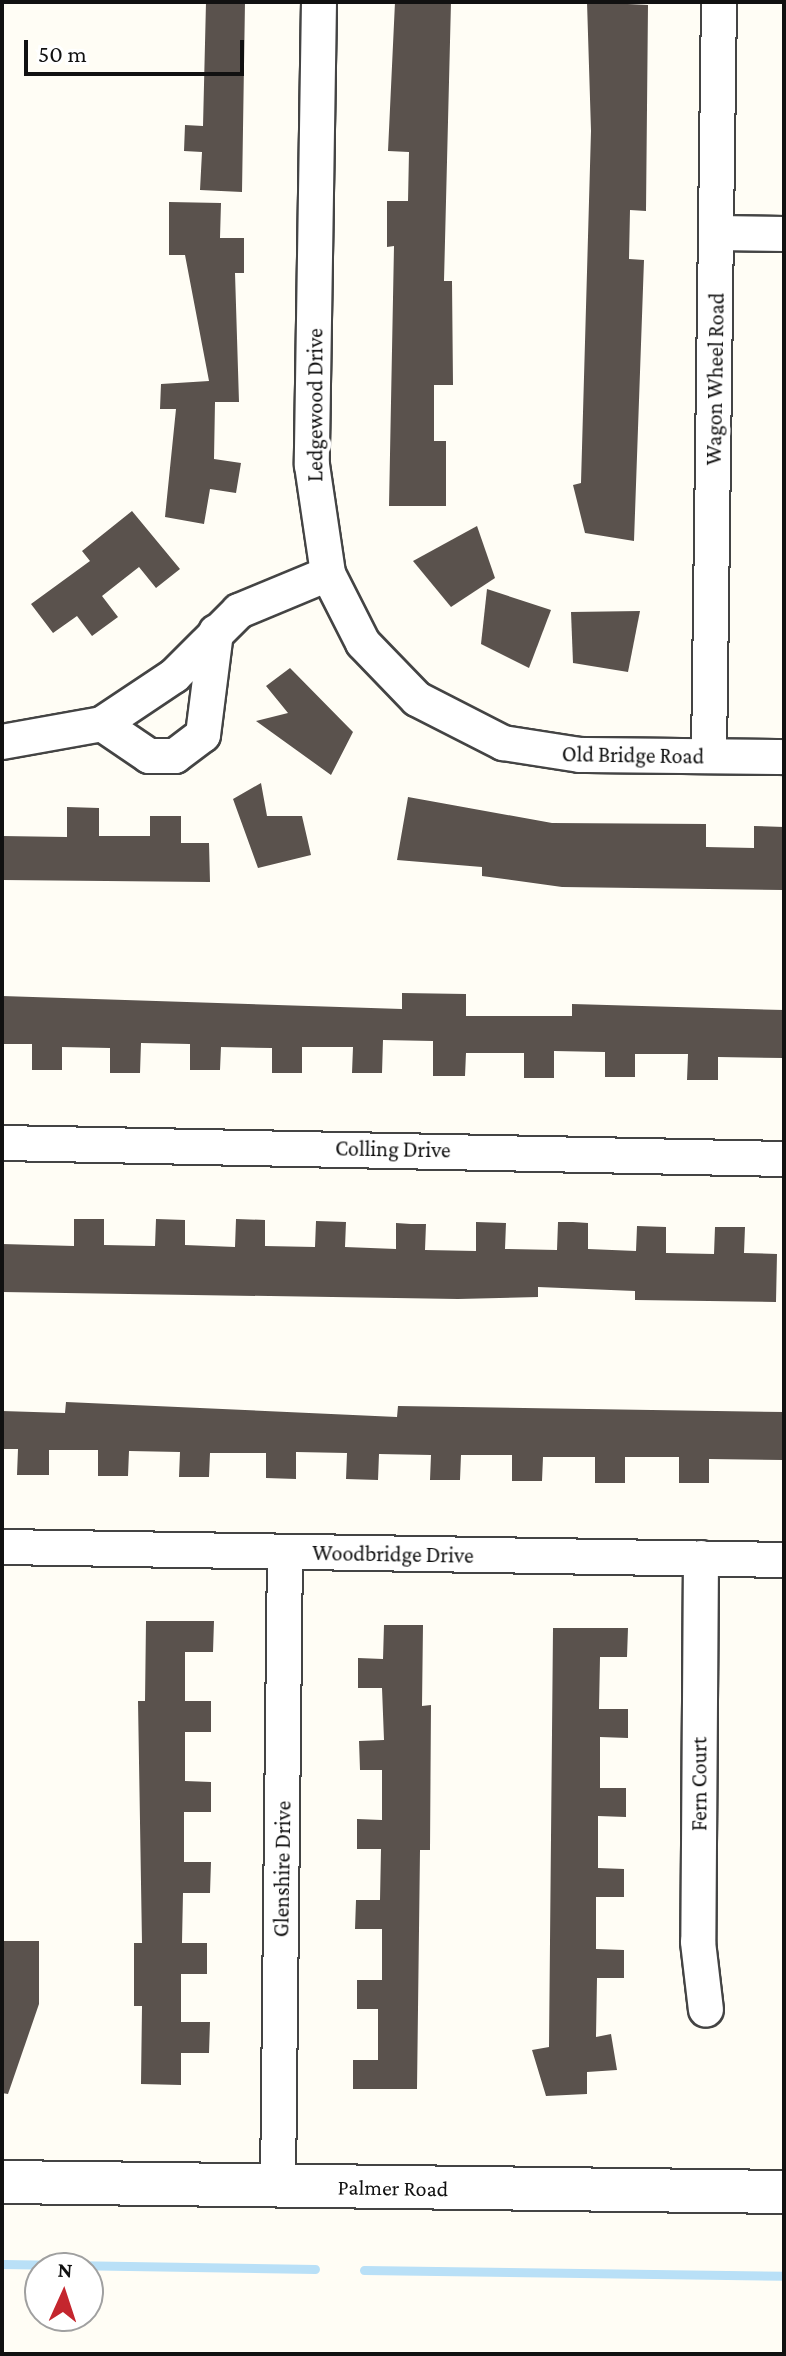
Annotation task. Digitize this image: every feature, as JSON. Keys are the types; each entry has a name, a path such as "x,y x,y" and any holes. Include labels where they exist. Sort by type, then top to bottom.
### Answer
{"street":[{"name":"Ledgewood Drive","path":"319,2 312,465 328,574 381,666 417,699 484,736"},
{"name":"Wagon Wheel Road","path":"709,755 719,2"},
{"path":"718,233 784,234"},
{"path":"2,742 102,724 174,676 216,632 259,599 328,574"},
{"path":"102,724 149,756 175,756 203,735 216,632"},
{"name":"Old Bridge Road","path":"484,736 551,754 784,757"},
{"name":"Colling Drive","path":"2,1143 784,1159"},
{"name":"Woodbridge Drive","path":"2,1547 784,1560"},
{"name":"Glenshire Drive","path":"278,2186 285,1552"},
{"name":"Fern Court","path":"701,1558 698,1942 706,2010"},
{"name":"Palmer Road","path":"2,2182 784,2192"}],"building":[{"path":"206,2 245,2 242,192 200,190 202,152 184,151 185,125 203,126"},
{"path":"395,2 451,2 444,281 452,281 453,385 434,385 434,441 446,441 446,506 389,506 394,246 387,247 387,201 408,201 409,152 388,151"},
{"path":"587,2 648,5 646,211 630,210 629,259 644,260 634,541 585,533 573,485 581,483 591,131"},
{"path":"169,202 221,203 220,238 244,238 244,273 235,273 239,402 215,402 214,459 241,463 236,493 210,489 204,524 165,517 176,409 160,409 161,384 209,381 185,255 169,255"},
{"path":"132,511 180,569 156,588 139,567 102,596 118,617 92,636 77,616 53,633 31,604 90,561 82,551"},
{"path":"477,526 495,578 451,607 413,561"},
{"path":"487,589 551,610 529,668 481,644"},
{"path":"640,611 628,672 573,663 571,612"},
{"path":"290,668 353,732 331,775 256,721 288,713 266,686"},
{"path":"261,783 267,816 302,816 311,855 258,868 233,799"},
{"path":"408,797 552,823 706,824 706,847 754,848 754,826 784,827 784,890 562,887 482,876 482,867 397,860"},
{"path":"67,807 99,808 99,836 150,836 150,816 181,816 181,843 209,843 210,882 2,880 2,836 67,837"},
{"path":"402,993 466,994 466,1016 572,1016 572,1004 784,1010 784,1058 718,1057 718,1080 687,1080 688,1054 635,1054 635,1077 605,1077 605,1052 554,1051 554,1078 524,1078 524,1053 466,1053 465,1076 433,1076 433,1041 383,1040 382,1073 352,1073 353,1047 302,1047 302,1073 272,1073 272,1048 221,1047 220,1070 190,1070 190,1044 141,1043 140,1073 110,1073 110,1048 62,1047 62,1070 32,1070 32,1044 2,1044 2,996 402,1009"},
{"path":"74,1219 104,1219 104,1245 155,1246 156,1219 185,1220 185,1245 235,1247 236,1219 265,1220 265,1246 315,1247 316,1221 346,1222 345,1247 396,1249 396,1223 426,1224 425,1250 476,1251 476,1222 506,1223 505,1249 557,1250 558,1222 573,1222 588,1223 588,1249 636,1251 637,1226 666,1227 666,1253 714,1254 715,1227 745,1227 744,1253 777,1254 776,1302 635,1300 635,1291 538,1287 538,1297 458,1299 2,1292 2,1244 74,1246"},
{"path":"66,1402 397,1417 398,1406 784,1412 784,1460 709,1459 709,1483 679,1483 679,1457 625,1457 625,1483 595,1483 595,1457 543,1457 542,1481 512,1481 512,1455 461,1455 460,1480 430,1480 431,1455 379,1454 378,1480 346,1479 347,1453 296,1452 296,1479 266,1478 266,1453 210,1453 209,1477 179,1477 180,1452 129,1451 128,1476 98,1476 98,1450 49,1450 49,1475 17,1475 18,1449 2,1449 2,1411 65,1413"},
{"path":"146,1621 214,1621 213,1652 185,1652 185,1701 211,1701 211,1732 185,1732 185,1781 211,1782 211,1812 184,1812 184,1862 211,1862 210,1893 183,1893 182,1943 207,1943 207,1974 181,1974 181,2022 210,2022 209,2053 181,2053 181,2085 141,2084 142,2006 134,2006 134,1943 142,1943 138,1701 145,1701"},
{"path":"384,1625 423,1625 422,1706 431,1705 430,1850 420,1850 417,2089 353,2089 353,2060 378,2060 378,2009 357,2009 357,1980 382,1980 382,1929 355,1929 356,1900 380,1900 381,1849 357,1849 357,1819 382,1820 382,1770 360,1770 359,1741 384,1740 382,1688 358,1688 358,1658 383,1659"},
{"path":"553,1628 628,1628 627,1657 600,1657 599,1709 628,1709 628,1738 600,1737 600,1788 626,1788 626,1817 598,1816 598,1868 624,1869 624,1897 596,1897 596,1949 624,1950 624,1978 597,1978 596,2037 611,2034 617,2070 587,2072 587,2094 546,2096 532,2050 549,2047"},
{"path":"2,1941 39,1941 39,2004 8,2094 2,2093"}],"waterway":[{"path":"2,2264 315,2269"},
{"path":"364,2270 784,2276"}]}
